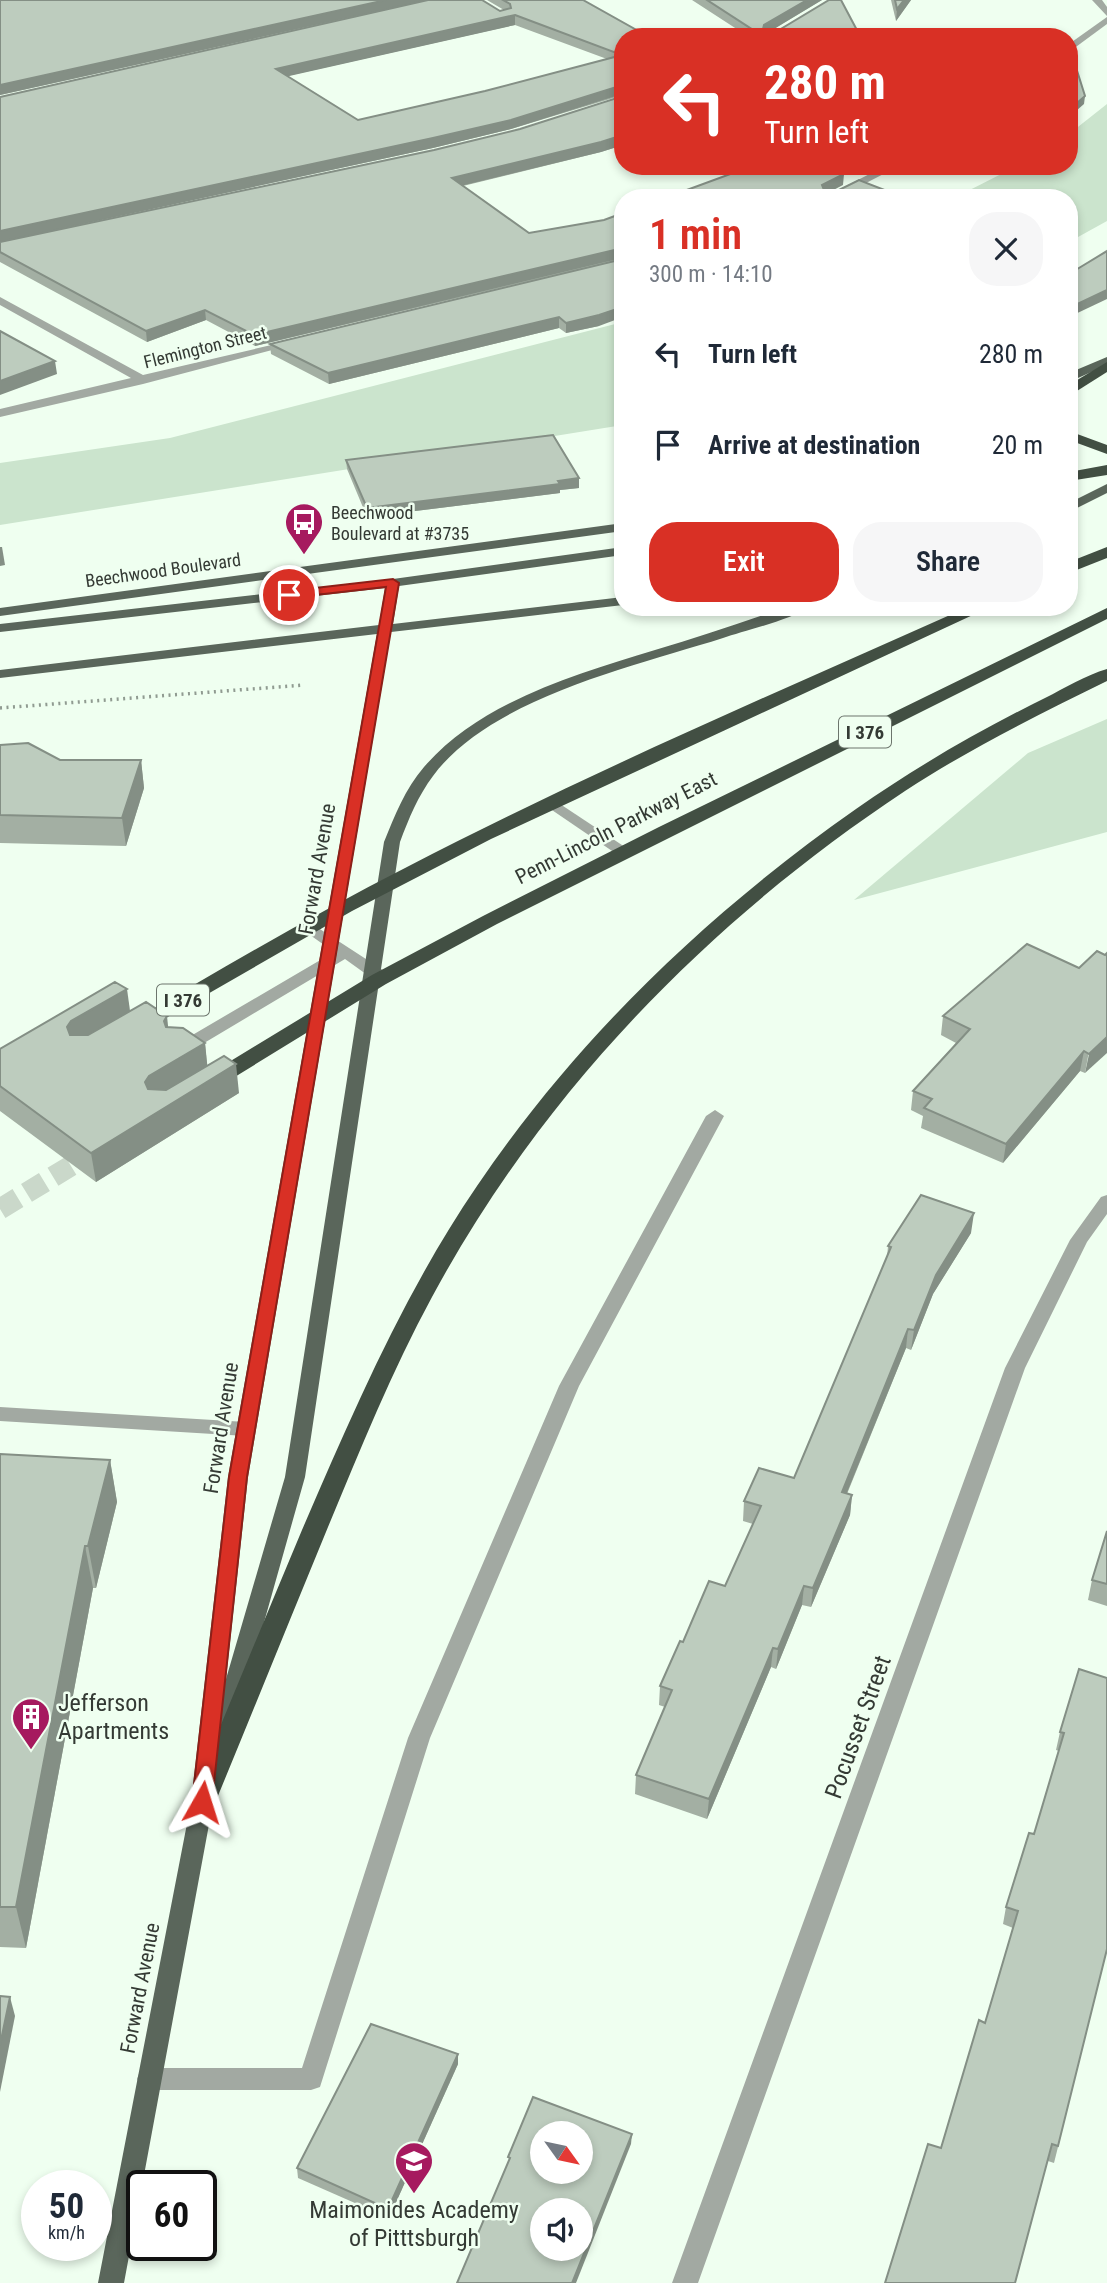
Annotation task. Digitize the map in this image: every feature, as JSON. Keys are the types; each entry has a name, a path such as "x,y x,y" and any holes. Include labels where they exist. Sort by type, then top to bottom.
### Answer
{"highway":[{"path":"1078,385 1107,364"},
{"path":"1078,439 1107,450"},
{"path":"1078,476 1107,470"},
{"path":"1078,564 1107,552"},
{"name":"Penn-Lincoln Parkway East","path":"194,1092 401,968 623,852 1107,613"},
{"name":"I 376","path":"119,1037 281,942 414,871 551,803 962,616"},
{"path":"202,1802 346,1456 386,1368 424,1292 464,1224 547,1105 668,971 787,864 838,827 943,759 1049,701 1107,674"}],"main road":[{"path":"1078,375 1107,364"},
{"path":"1078,503 1107,488"},
{"name":"Beechwood Boulevard","path":"0,612 614,528"},
{"path":"0,628 393,583 614,552"},
{"name":"Forward Avenue","path":"111,2283 202,1802 238,1477 393,583"},
{"path":"0,674 614,602"},
{"path":"202,1802 295,1477 397,821 420,782 451,748 510,708 583,678 773,616"}],"street":[{"path":"1097,0 1107,13"},
{"path":"1078,42 1107,20"},
{"path":"847,189 875,175"},
{"path":"0,300 143,380"},
{"name":"Flemington Street","path":"0,413 304,340"},
{"path":"551,803 623,852"},
{"path":"309,927 383,978"},
{"path":"178,1051 346,953"},
{"path":"149,2079 311,2079 419,1738 569,1386 715,1116"},
{"name":"Pocusset Street","path":"685,2283 1015,1368 1079,1240 1107,1201"},
{"path":"0,1415 246,1429"}],"path":[{"path":"0,708 304,685"}],"green space":[{"path":"1107,104 1107,221 1078,237 1078,189 972,189 999,175 1078,175 1078,127"},
{"path":"614,324 614,426 0,525 0,463 170,438"},
{"path":"1107,719 1107,832 854,900 1028,753"}],"building":[{"path":"0,0 386,0 0,85"},
{"path":"428,0 482,0 500,11 511,8 510,4 503,0 583,0 633,28 614,28 614,52 515,15 276,69 358,120 485,91 614,57 614,88 511,120 0,231 0,97"},
{"path":"707,0 807,0 764,25 763,28 750,28"},
{"path":"829,0 841,0 856,28 782,28"},
{"path":"895,0 904,0 897,9"},
{"path":"1078,74 1085,96 1078,102"},
{"path":"614,99 614,138 452,178 529,233 614,216 614,250 254,335 205,310 146,331 0,252 0,242 434,150 520,129"},
{"path":"728,175 842,175 822,185 824,189 689,189"},
{"path":"859,180 882,189 841,189"},
{"path":"1107,251 1107,290 1078,304 1078,269"},
{"path":"614,261 614,310 566,323 559,317 328,373 270,344"},
{"path":"0,331 55,361 0,381"},
{"path":"553,435 579,478 558,481 560,484 367,508 346,460"},
{"path":"28,743 60,760 141,760 122,818 0,815 0,745"},
{"path":"1027,944 1079,968 1097,951 1105,955 1107,953 1107,1037 1089,1054 1084,1051 1006,1144 924,1108 932,1099 913,1091 970,1029 943,1016"},
{"path":"115,982 127,989 71,1021 67,1027 70,1035 88,1035 146,1002 167,1016 164,1021 166,1027 183,1028 205,1043 149,1076 145,1082 148,1089 166,1090 224,1056 236,1064 91,1153 0,1086 0,1049"},
{"path":"921,1195 974,1213 936,1275 914,1330 908,1329 842,1492 852,1495 813,1588 804,1586 778,1649 773,1648 709,1799 636,1775 672,1690 660,1686 680,1641 683,1642 709,1581 725,1586 761,1506 744,1501 759,1468 794,1478 891,1247 888,1246"},
{"path":"0,1454 110,1460 88,1546 85,1546 16,1907 0,1907"},
{"path":"1107,1531 1107,1584 1092,1580"},
{"path":"1079,1669 1107,1678 1107,1949 1058,2146 1052,2144 1015,2283 885,2283 928,2144 941,2148 979,2020 985,2023 1018,1911 1006,1907 1029,1833 1034,1834 1064,1733 1060,1732"},
{"path":"0,1996 10,1997 0,2045"},
{"path":"371,2024 458,2054 388,2209 297,2168"},
{"path":"533,2097 632,2134 593,2231 593,2198 530,2198 530,2261 581,2261 572,2283 457,2283 510,2158 508,2157"}],"tunnel":[{"path":"0,1209 97,1150"}],"place":[{"name":"Beechwood Boulevard at #3735","path":"304,556"},
{"name":"Jefferson Apartments","path":"31,1751"},
{"name":"Maimonides Academy of Pitttsburgh","path":"414,2195"}],"route":[{"path":"202,1802 238,1477 393,583 289,595"}]}
